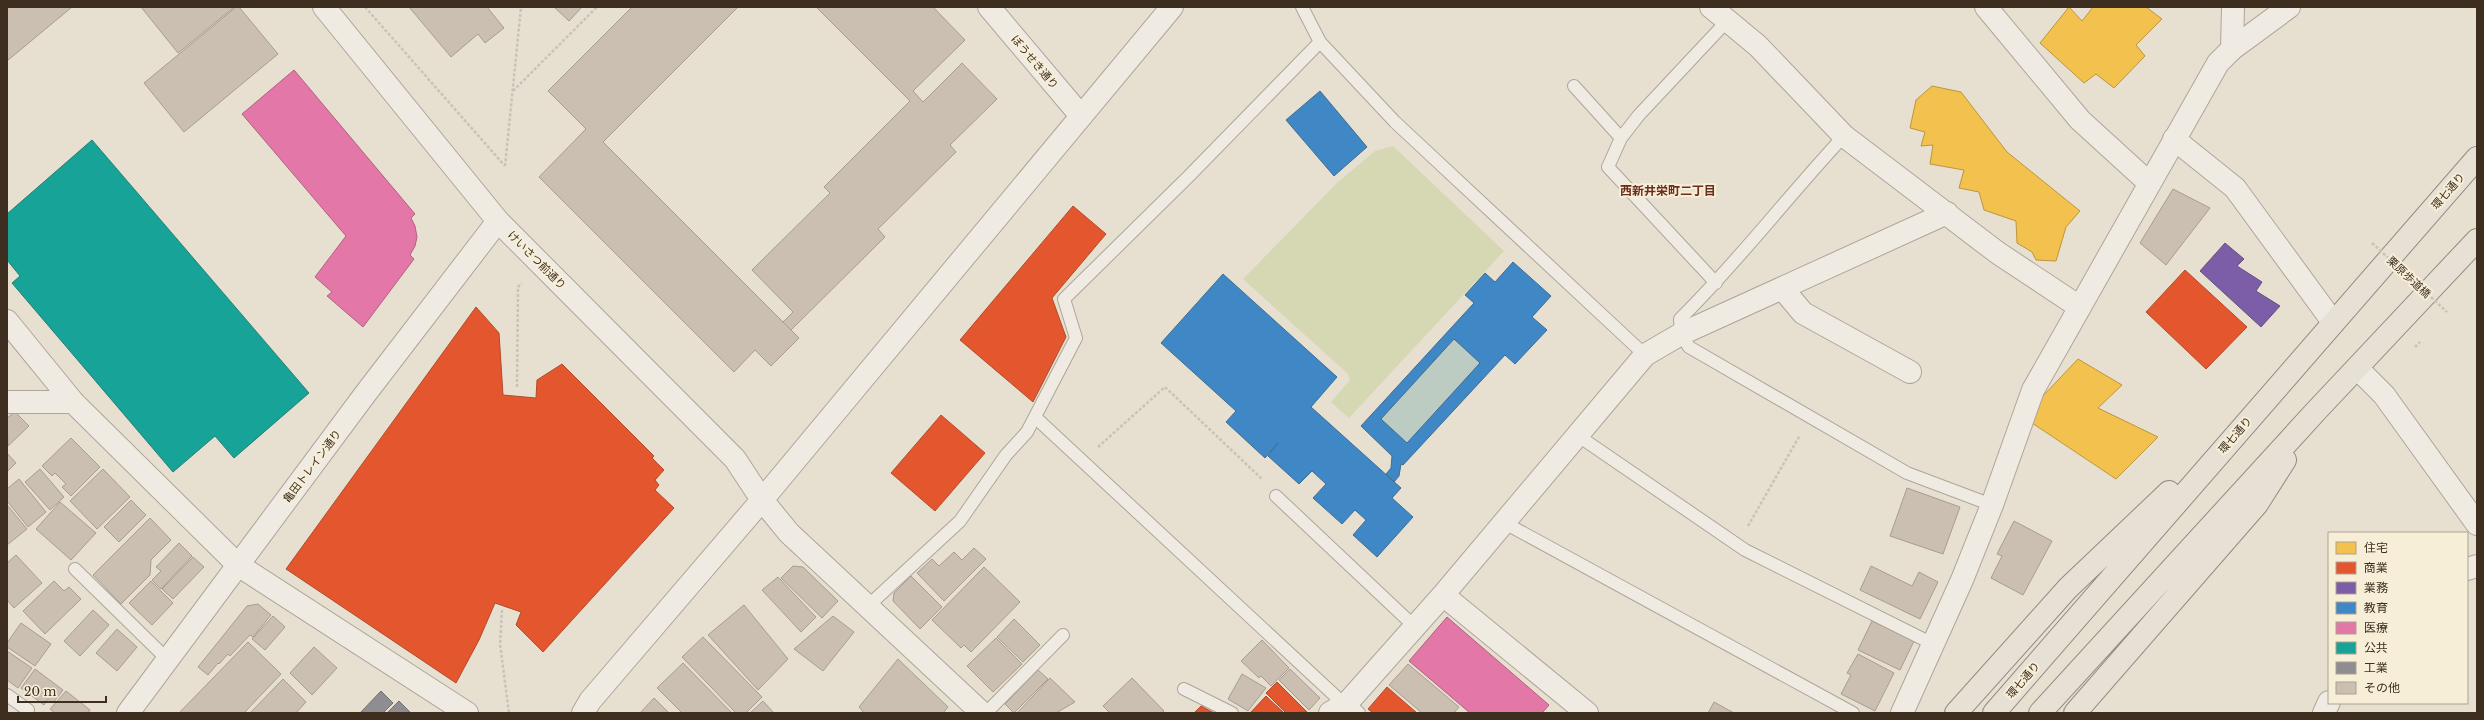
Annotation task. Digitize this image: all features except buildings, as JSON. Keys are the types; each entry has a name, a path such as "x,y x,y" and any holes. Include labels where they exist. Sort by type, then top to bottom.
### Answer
{"main road":[{"name":"環七通り","path":"1994,713 2477,158"},
{"path":"2040,713 2317,410 2477,240"},
{"path":"1956,713 2068,588 2266,399"},
{"path":"2075,713 2257,504 2317,410"}],"street":[{"name":"けいさつ前通り","path":"324,7 498,221 736,459 762,500 788,532 982,713"},
{"name":"ぼうせき通り","path":"989,7 1081,116"},
{"path":"583,713 590,701 762,500 1172,7"},
{"path":"1986,7 2080,120 2149,183"},
{"path":"2232,49 2234,7"},
{"path":"1902,713 1992,505 2033,390 2078,306 2218,62 2232,49 2289,7"},
{"path":"1719,14 1758,46 1844,136 1998,253 2078,306"},
{"path":"2174,139 2235,188 2334,322"},
{"path":"1345,708 1645,355 1681,334 1946,213"},
{"name":"亀田トレイン通り","path":"128,713 498,221"},
{"path":"1782,288 1803,313 1910,372"},
{"path":"7,322 73,402 238,565 467,713"},
{"path":"2357,368 2384,395 2477,524"},
{"path":"7,402 73,402"},
{"path":"1442,595 1587,713"}],"lane":[{"path":"1302,7 1320,42 1395,122 1645,355"},
{"path":"1716,283 1608,167 1621,138 1719,14"},
{"path":"868,606 960,521 1036,418 1076,338 1064,299 1188,177 1320,42"},
{"path":"1574,86 1621,138"},
{"path":"1844,136 1790,194 1716,283 1680,319 1681,334 1689,347 1907,473 1992,505"},
{"path":"1036,418 1345,708"},
{"path":"1577,435 1737,545 1933,644"},
{"path":"1276,496 1414,626"},
{"path":"1503,522 1853,713"},
{"path":"75,569 168,660"},
{"path":"986,713 1063,634"},
{"path":"1184,689 1232,713"},
{"path":"7,696 28,710"}],"path":[{"path":"365,7 505,166 521,7"},
{"path":"513,91 597,7"},
{"name":"栗原歩道橋","path":"2372,243 2447,312"},
{"path":"517,387 518,287 525,280"},
{"path":"1082,461 1165,387 1271,487 1276,496"},
{"path":"1737,545 1810,417"},
{"path":"502,610 500,644 509,713"}],"green space":[{"path":"1393,146 1504,251 1349,418 1331,402 1350,380 1348,374 1243,279 1337,183 1375,151"}],"shaded area":[{"path":"1454,339 1480,363 1407,443 1381,419"}],"district":[{"name":"西新井栄町二丁目","path":"1668,190"}]}
